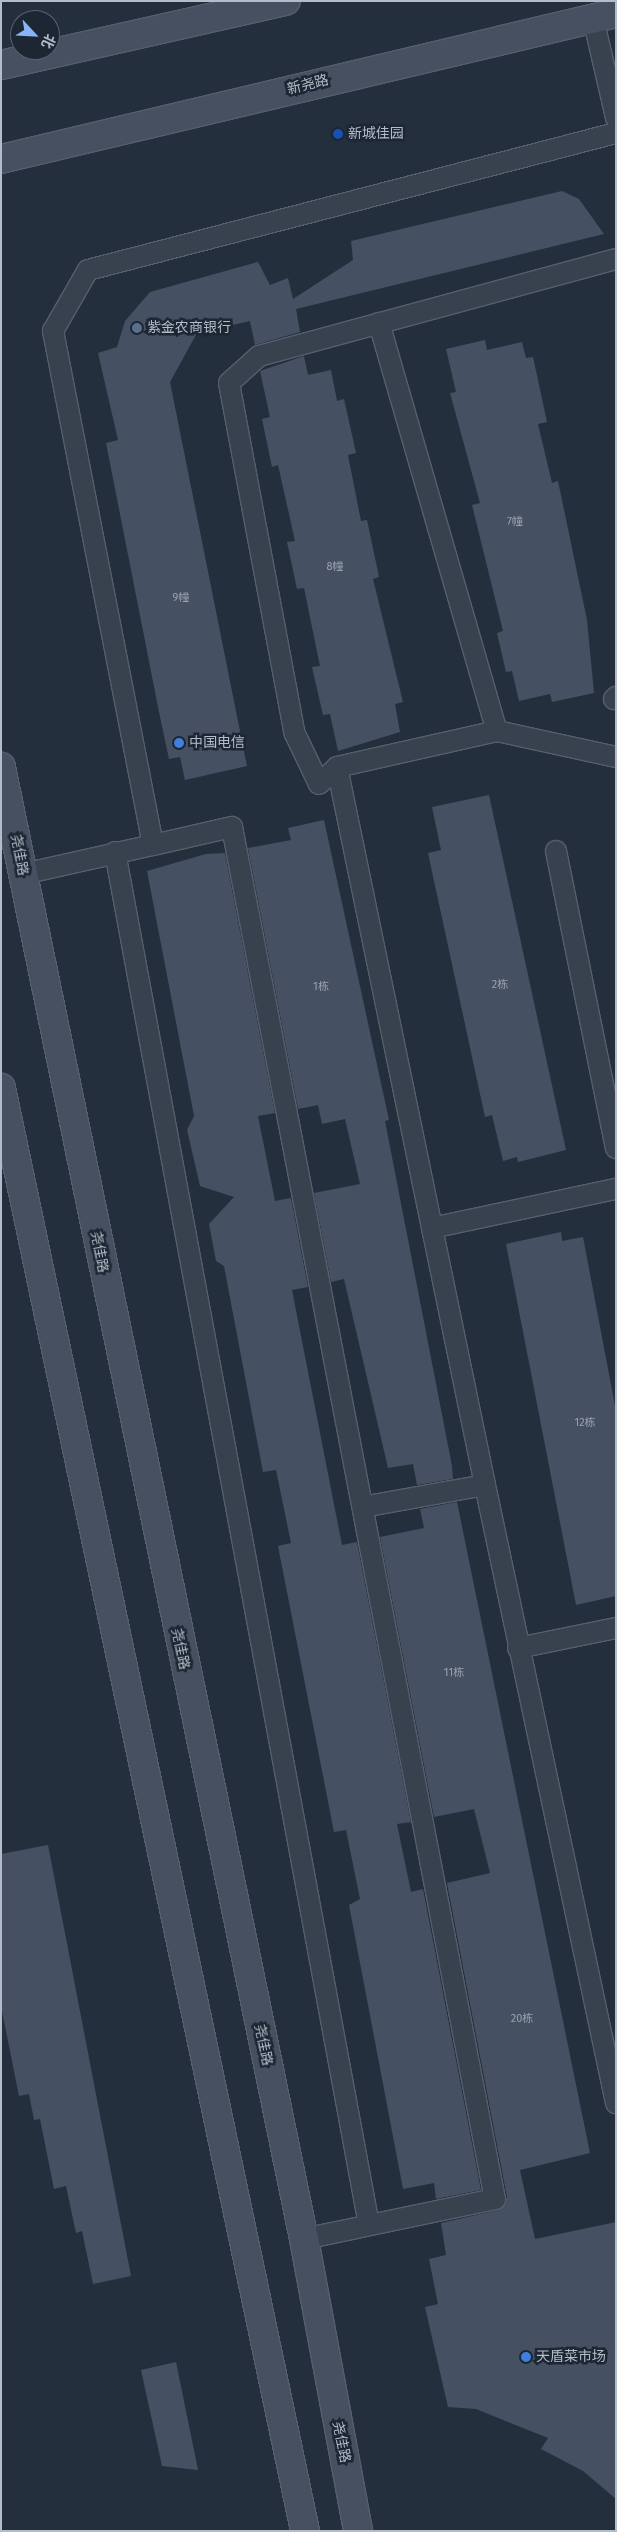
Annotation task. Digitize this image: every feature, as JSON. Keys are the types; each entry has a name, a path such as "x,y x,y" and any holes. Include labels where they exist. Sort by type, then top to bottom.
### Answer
{"main road":[{"path":"1,65 286,1"},
{"name":"新尧路","path":"1,159 604,16"},
{"name":"尧佳路","path":"1,767 304,2239 358,2531"},
{"path":"1,1088 305,2531"}],"lane":[{"path":"604,16 616,118"},
{"path":"153,845 53,331 88,270 616,133"},
{"path":"616,259 259,356 229,383 296,734 319,784 337,768 497,731 616,757"},
{"path":"379,323 497,731"},
{"path":"337,768 518,1648 616,2103"},
{"path":"23,874 232,827 495,2199 304,2239"},
{"path":"115,852 369,2225"},
{"path":"556,852 616,1148"},
{"path":"432,1228 616,1189"},
{"path":"363,1507 485,1484"},
{"path":"518,1648 616,1628"}],"building":[{"path":"562,191 579,199 604,234 296,309 300,332 255,345 250,321 197,333 170,382 247,766 185,780 180,757 169,759 159,712 106,443 118,440 98,353 117,347 125,321 150,292 258,262 270,285 288,278 293,299 353,260 351,241"},
{"path":"485,340 487,350 522,342 526,358 533,357 547,422 538,424 552,483 558,481 587,620 594,693 552,702 550,694 519,701 512,671 506,672 497,633 503,631 472,505 480,503 450,393 456,392 446,349"},
{"path":"304,356 308,375 331,370 337,401 344,399 356,453 348,455 361,521 367,520 379,577 373,579 403,702 395,704 400,732 338,751 330,714 323,715 312,667 320,666 304,588 297,589 287,542 295,541 278,465 272,467 262,419 270,417 260,371"},
{"path":"489,795 566,1150 518,1162 517,1157 503,1161 492,1115 485,1117 428,853 441,850 432,807"},
{"path":"324,820 389,1120 385,1121 453,1479 417,1485 413,1464 388,1468 344,1279 331,1282 314,1193 360,1184 345,1119 322,1124 318,1105 298,1109 248,848 291,840 288,828"},
{"path":"225,853 275,1113 258,1116 275,1201 291,1198 308,1287 292,1290 342,1545 357,1542 411,1822 397,1824 411,1892 423,1889 481,2190 436,2199 434,2183 403,2189 349,1905 360,1899 346,1830 334,1832 278,1546 291,1543 276,1470 263,1472 224,1266 216,1261 209,1224 234,1197 200,1186 187,1130 194,1116 147,871 206,854"},
{"path":"561,1232 562,1241 583,1237 616,1411 616,1596 576,1605 506,1244"},
{"path":"457,1502 590,2153 520,2170 535,2239 616,2222 616,2499 583,2471 541,2449 548,2438 476,2409 448,2407 425,2307 438,2304 429,2259 446,2255 441,2223 498,2210 507,2197 447,1883 490,1873 474,1809 434,1817 380,1537 424,1528 420,1509"},
{"path":"48,1845 131,2276 93,2284 82,2231 76,2233 66,2186 54,2189 40,2119 34,2120 29,2094 19,2096 1,2006 1,1854"},
{"path":"176,2362 198,2470 162,2466 141,2370"}],"place":[{"name":"新城佳园","path":"338,134"},
{"name":"紫金农商银行","path":"137,328"},
{"name":"中国电信","path":"179,743"},
{"name":"天盾菜市场","path":"526,2357"}]}
